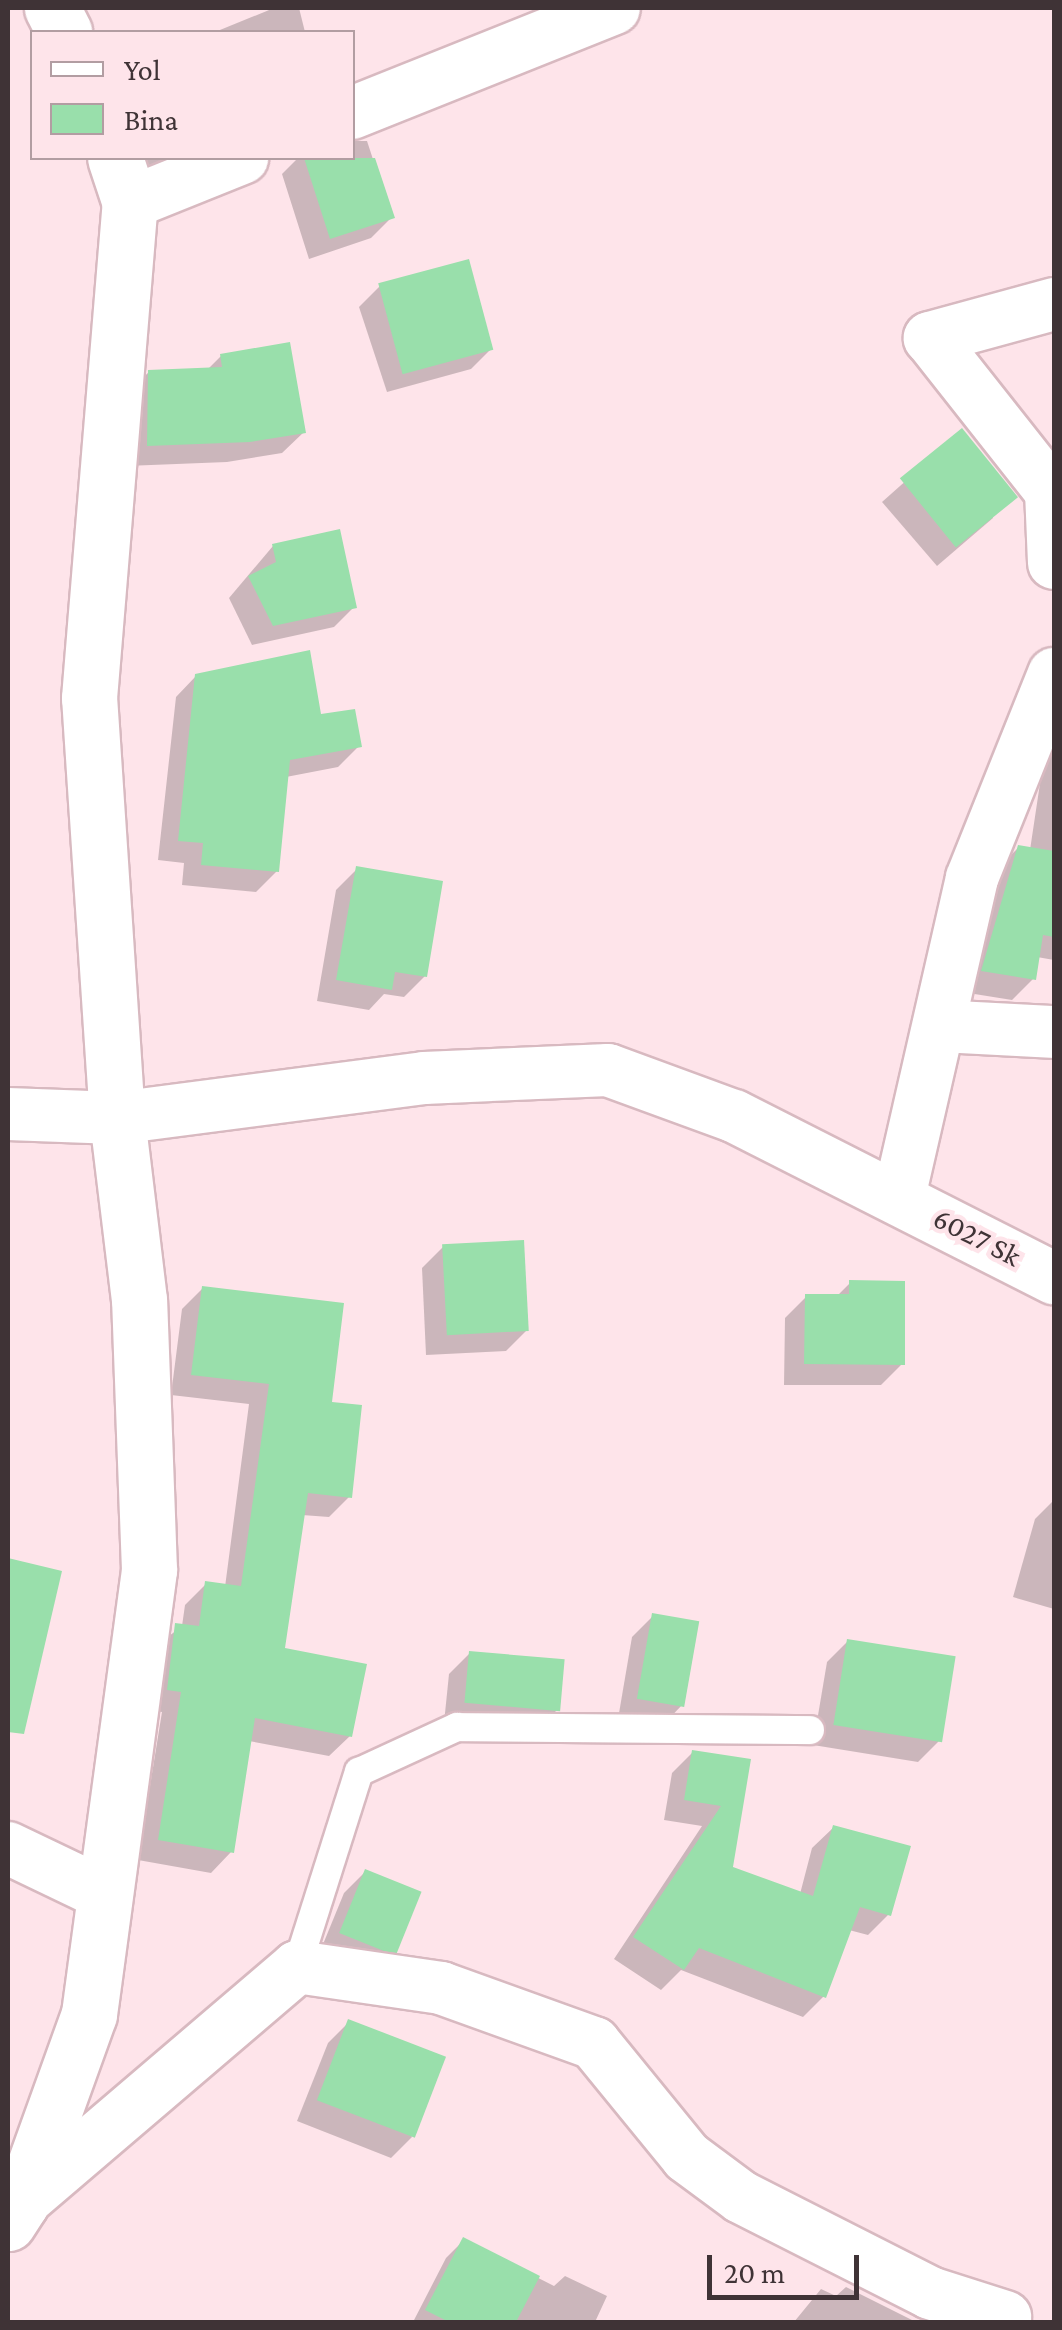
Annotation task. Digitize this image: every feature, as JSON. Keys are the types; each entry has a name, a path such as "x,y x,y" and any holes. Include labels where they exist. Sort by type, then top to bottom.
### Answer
{"street":[{"path":"355,112 614,8"},
{"path":"14,2213 89,2014 149,1570 139,1300 117,1118 90,698 122,180 231,160"},
{"path":"1054,304 930,338 1050,490 1054,563"},
{"path":"899,1197 972,878 1054,674"},
{"path":"938,1026 1054,1032"},
{"name":"6027 Sk","path":"8,1114 117,1118 424,1078 608,1070 734,1116 1054,1278"},
{"path":"8,1848 104,1894"},
{"path":"14,2213 297,1967 440,1988 594,2043 687,2157 741,2198 930,2293 1006,2317"}],"lane":[{"path":"297,1967 358,1772 457,1726 810,1730"}],"building":[{"path":"375,158 395,218 330,239 305,160"},
{"path":"469,259 493,350 403,374 378,283"},
{"path":"290,342 306,433 250,442 147,446 148,370 222,367 220,354"},
{"path":"962,428 1018,497 956,548 900,478"},
{"path":"340,529 357,608 273,626 248,576 276,562 272,544"},
{"path":"310,650 321,714 355,709 362,747 290,760 279,872 201,865 203,843 178,841 195,674"},
{"path":"1018,845 1054,851 1054,937 1043,935 1036,980 981,971"},
{"path":"356,866 443,881 427,977 395,972 392,990 336,980"},
{"path":"524,1240 529,1331 447,1335 442,1244"},
{"path":"849,1280 905,1281 905,1365 804,1364 805,1294 849,1294"},
{"path":"202,1286 344,1303 332,1402 362,1405 352,1498 308,1493 285,1648 367,1664 352,1737 255,1718 234,1853 158,1840 181,1692 167,1690 175,1623 199,1626 205,1581 241,1586 269,1384 191,1375"},
{"path":"8,1558 62,1571 24,1734 8,1732"},
{"path":"652,1613 699,1621 684,1707 637,1699"},
{"path":"847,1639 956,1656 942,1742 833,1725"},
{"path":"469,1651 565,1659 560,1711 464,1703"},
{"path":"692,1750 751,1759 733,1867 813,1896 833,1825 911,1846 891,1916 860,1907 826,1998 699,1948 684,1970 633,1937 721,1806 684,1800"},
{"path":"365,1869 422,1892 396,1956 339,1933"},
{"path":"348,2019 446,2057 415,2138 317,2100"},
{"path":"463,2237 540,2276 516,2322 449,2322 425,2310"}]}
